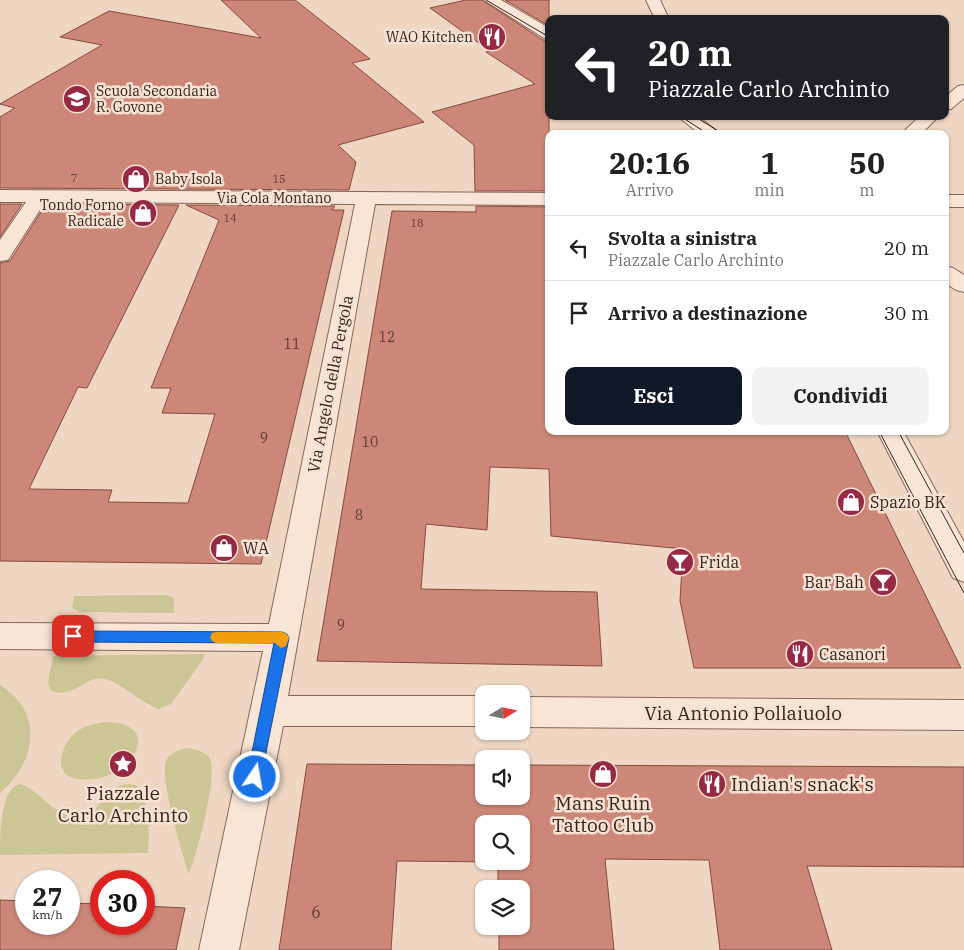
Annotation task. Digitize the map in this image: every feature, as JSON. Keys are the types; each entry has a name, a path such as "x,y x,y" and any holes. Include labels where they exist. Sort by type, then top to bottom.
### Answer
{"street":[{"path":"491,0 545,32"},
{"path":"652,0 660,15"},
{"path":"949,102 964,90"},
{"path":"691,120 706,130"},
{"path":"915,130 926,120"},
{"name":"Via Cola Montano","path":"0,196 545,199"},
{"path":"0,255 39,197"},
{"name":"Via Angelo della Pergola","path":"282,638 366,199"},
{"path":"949,201 964,201"},
{"path":"949,276 964,285"},
{"path":"892,435 964,570"},
{"path":"0,636 282,638 219,950"},
{"path":"267,711 475,712"},
{"name":"Via Antonio Pollaiuolo","path":"530,712 964,715"}],"shaded area":[{"path":"167,595 174,598 174,613 80,612 72,608 74,596"},
{"path":"205,654 171,704 159,709 105,679 98,678 67,692 60,693 51,691 48,683 53,656"},
{"path":"0,685 14,696 24,709 29,723 30,738 28,753 22,767 0,793"},
{"path":"104,722 124,725 135,732 138,742 134,754 125,764 112,773 96,779 78,779 64,772 61,759 66,744 79,730"},
{"path":"188,748 207,755 212,765 212,778 206,814 189,874 169,800 165,770 166,761 172,754 178,750"},
{"path":"20,784 28,787 62,813 79,817 93,811 117,787 125,784 136,785 141,792 147,809 149,826 148,853 0,855 2,814 5,803 13,787"}],"building":[{"path":"221,0 295,0 370,59 352,63 424,122 338,145 356,162 349,190 0,188 0,117 15,108 0,104 102,45 60,37 109,11 261,38"},
{"path":"466,0 482,0 545,40 545,120 549,120 549,130 545,130 545,191 475,191 474,145 432,112 535,84 486,52 490,51 430,8"},
{"path":"505,0 549,0 549,15 545,15 545,24"},
{"path":"0,204 22,204 0,237"},
{"path":"46,204 179,205 87,388 78,387 29,489 112,490 108,502 188,503 215,414 162,413 171,388 151,388 219,220 186,205 335,206 332,210 344,210 261,564 0,561 0,263 10,261"},
{"path":"476,206 545,207 545,435 847,435 961,668 694,668 680,601 683,549 551,536 549,469 490,467 487,530 426,524 421,589 597,592 602,666 317,661 392,211 476,212"},
{"path":"307,764 475,765 475,805 530,805 530,765 964,767 964,867 807,866 832,950 720,950 709,860 605,859 614,950 499,950 499,935 530,935 530,880 498,880 498,870 530,870 530,815 475,815 475,862 397,861 391,950 279,950"},
{"path":"0,900 15,901 15,935 80,935 80,903 90,904 90,935 155,935 155,907 185,908 176,950 0,950"}],"tram line":[{"path":"486,0 545,35"},
{"path":"686,120 702,130"},
{"path":"700,120 717,130"},
{"path":"881,435 964,593"},
{"path":"900,435 964,553"}],"slow traffic":[{"path":"216,637 282,638 281,642"}],"place":[{"name":"WAO Kitchen","path":"492,37"},
{"name":"Scuola Secondaria R. Govone","path":"77,99"},
{"name":"Baby Isola","path":"136,179"},
{"name":"Tondo Forno Radicale","path":"143,213"},
{"name":"Spazio BK","path":"851,502"},
{"name":"WA","path":"224,548"},
{"name":"Frida","path":"680,562"},
{"name":"Bar Bah","path":"883,582"},
{"name":"Casanori","path":"800,654"},
{"name":"Piazzale Carlo Archinto","path":"123,764"},
{"name":"Mans Ruin Tattoo Club","path":"603,774"},
{"name":"Indian's snack's","path":"712,784"}],"route":[{"path":"73,636 282,638 255,777"}]}
